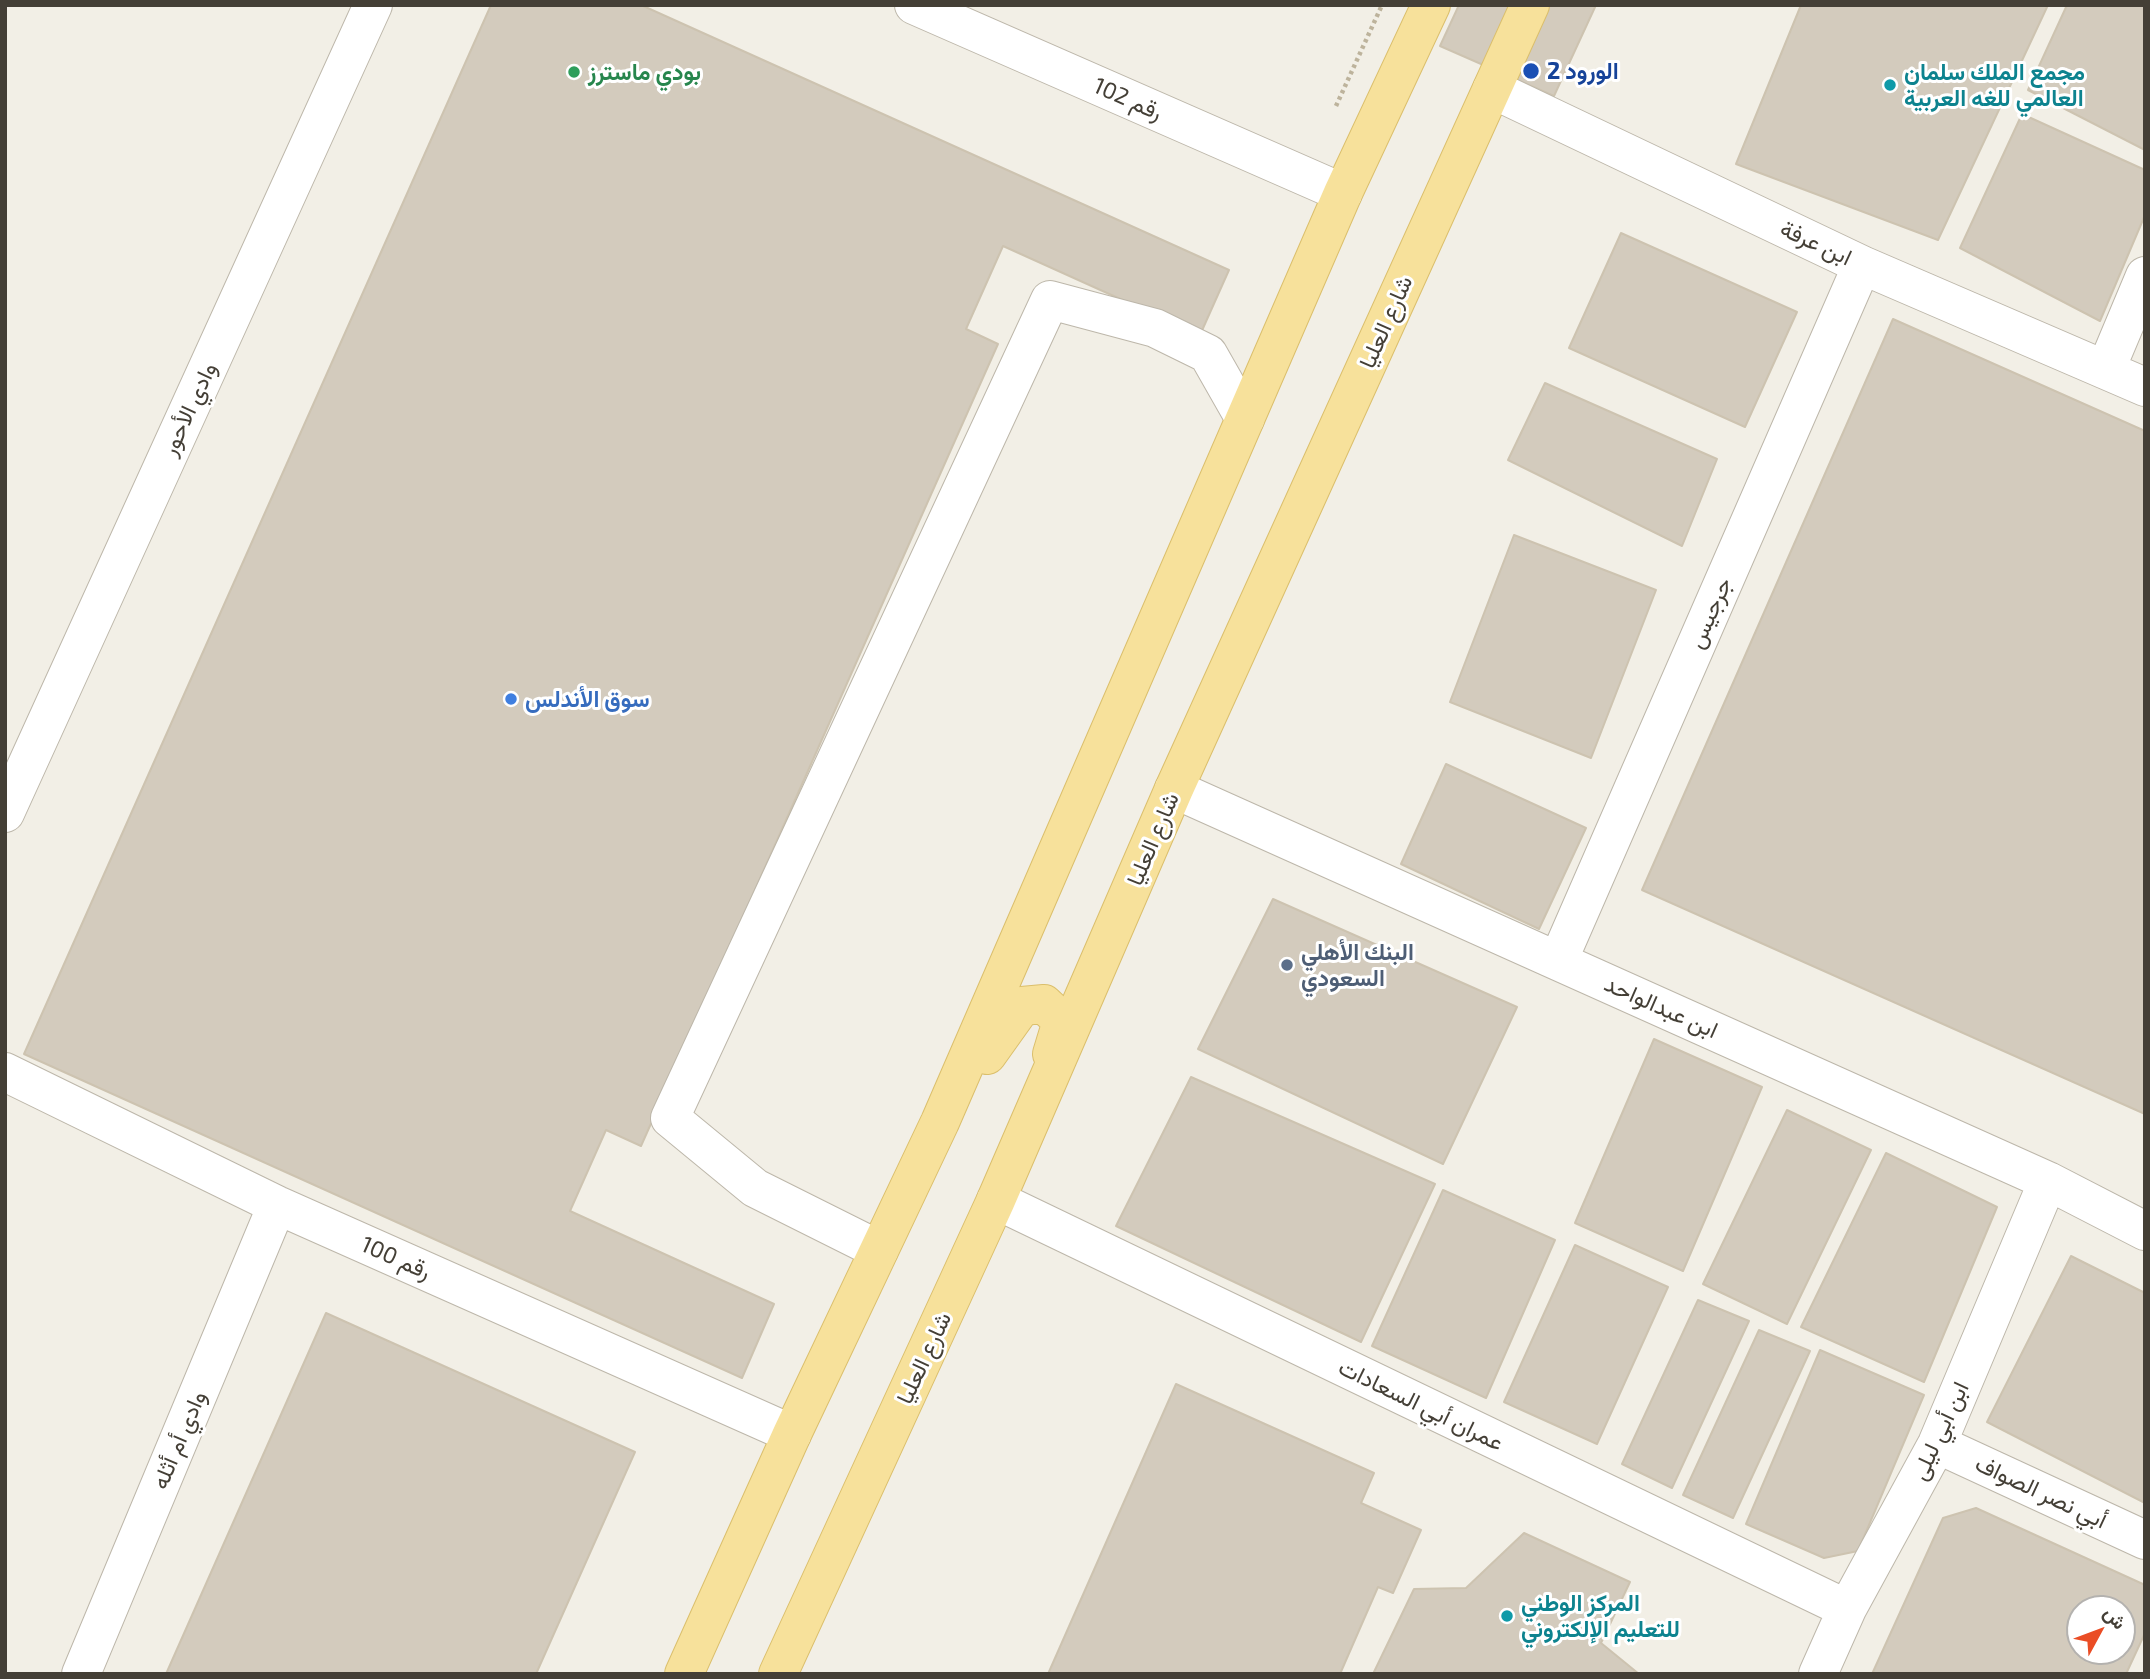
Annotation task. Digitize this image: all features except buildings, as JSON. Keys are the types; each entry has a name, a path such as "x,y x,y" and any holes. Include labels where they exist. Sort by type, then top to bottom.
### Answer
{"main road":[{"path":"684,1674 792,1434 940,1122 1343,193 1431,5"},
{"name":"شارع العليا","path":"778,1674 996,1200 1174,789 1530,5"},
{"path":"940,1122 1021,1006 1044,1003 1062,1021 1030,1123"}],"street":[{"name":"وادي الأحور","path":"5,813 373,5"},
{"name":"رقم 102","path":"914,5 1343,193"},
{"name":"ابن عرفة","path":"1492,89 1861,265 2145,387"},
{"name":"جرجيس","path":"1558,961 1861,265"},
{"path":"2106,369 2145,276"},
{"path":"879,1250 755,1188 670,1118 1050,300 1155,328 1208,354 1245,419"},
{"name":"ابن عبدالواحد","path":"1174,789 2048,1181 2145,1231"},
{"name":"رقم 100","path":"5,1072 277,1205 792,1434"},
{"name":"ابن أبي ليلى","path":"1818,1674 1847,1609 1937,1444 2048,1181"},
{"name":"عمران أبي السعادات","path":"996,1200 1847,1609"},
{"name":"وادي أم أثله","path":"81,1674 277,1205"},
{"name":"أبي نصر الصواف","path":"1937,1444 2145,1539"}],"path":[{"path":"1332,115 1382,5"}],"place":[{"name":"الورود 2","path":"1531,71"},
{"name":"بودي ماسترز","path":"574,72"},
{"name":"مجمع الملك سلمان العالمي للغه العربية","path":"1890,85"},
{"name":"سوق الأندلس","path":"511,699"},
{"name":"البنك الأهلي السعودي","path":"1287,965"},
{"name":"المركز الوطني للتعليم الإلكتروني","path":"1507,1616"}]}
